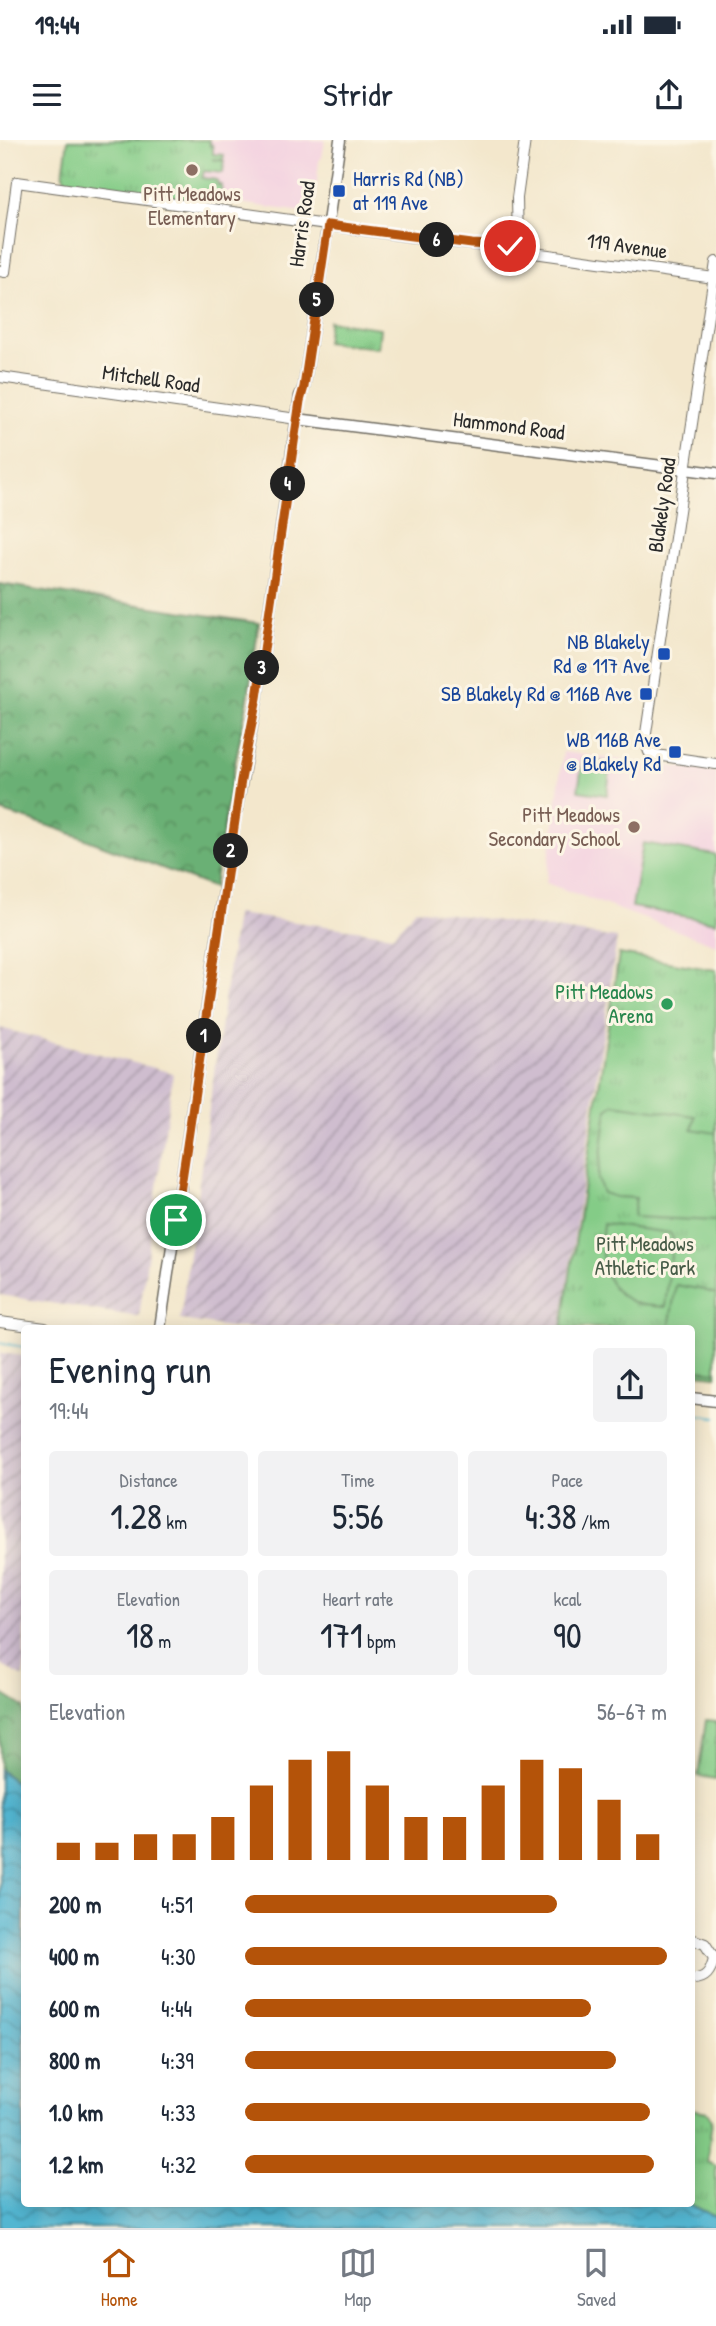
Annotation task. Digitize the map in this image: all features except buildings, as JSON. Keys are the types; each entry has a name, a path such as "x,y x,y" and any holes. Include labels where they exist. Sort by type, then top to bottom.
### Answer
{"main road":[{"name":"Harris Road","path":"325,225 334,140"},
{"name":"Harris Road","path":"160,1325 241,780 257,698 300,399 298,387 340,140"},
{"path":"300,399 312,413 330,423"},
{"name":"Hammond Road","path":"297,419 716,473"},
{"path":"695,1398 716,1401"}],"street":[{"path":"515,249 511,194 519,140"},
{"path":"515,249 517,198 525,140"},
{"name":"119 Avenue","path":"2,272 17,182 714,278"},
{"name":"Blakely Road","path":"716,262 645,740 649,752 660,756 716,764"},
{"name":"Mitchell Road","path":"0,377 297,419"},
{"path":"0,1322 22,1325"},
{"path":"695,1940 705,1944 715,1959 713,1970 695,1979"}],"shaded area":[{"name":"Pitt Meadows Elementary","path":"71,140 325,140 319,161 314,210 310,213 66,179"},
{"name":"Pitt Meadows Secondary School","path":"563,752 716,772 716,945 546,883"},
{"path":"416,909 617,938 561,1325 214,1325 180,1320 236,914 393,935"},
{"path":"0,1028 173,1073 139,1317 0,1295"},
{"path":"0,1353 21,1356 21,1676 0,1665"}],"green space":[{"path":"68,140 209,140 210,146 213,146 213,154 224,155 223,160 212,159 224,161 223,173 204,171 202,178 217,180 218,185 222,185 221,193 218,193 215,203 66,181 63,175"},
{"path":"329,321 380,328 378,348 326,342"},
{"path":"0,584 259,623 214,888 59,829 0,811"},
{"path":"583,759 611,763 607,795 578,791"},
{"path":"643,843 716,855 716,922 632,907"},
{"name":"Pitt Meadows Athletic Park","path":"619,954 716,970 716,1376 695,1373 695,1325 562,1325"},
{"path":"614,1104 695,1116 692,1129 716,1133 716,1221 633,1217 636,1198 603,1193 598,1179 607,1109"},
{"path":"603,1224 670,1233 673,1238 665,1307 638,1304 617,1291 610,1282 603,1260"},
{"path":"676,1285 716,1294 716,1372 695,1369 695,1325 669,1325"},
{"path":"0,1692 21,1705 21,1787 0,1770"},
{"path":"706,1720 716,1721 716,1779 698,1776"},
{"path":"695,2110 707,2112 712,2120 707,2162 716,2166 716,2217 695,2207"}],"water":[{"path":"0,1770 21,1787 21,2207 695,2207 716,2217 716,2228 0,2228"}],"waterway":[{"path":"0,1343 21,1346"},
{"path":"695,1414 716,1417"}],"place":[{"name":"Pitt Meadows Elementary","path":"192,170"},
{"name":"Harris Rd (NB) at 119 Ave","path":"339,191"},
{"name":"NB Blakely Rd @ 117 Ave","path":"664,654"},
{"name":"SB Blakely Rd @ 116B Ave","path":"646,694"},
{"name":"WB 116B Ave @ Blakely Rd","path":"675,752"},
{"name":"Pitt Meadows Secondary School","path":"634,827"},
{"name":"Pitt Meadows Arena","path":"667,1004"}],"route":[{"path":"176,1220 235,817 257,698 300,396 304,387 328,225 492,247 510,246"}]}
